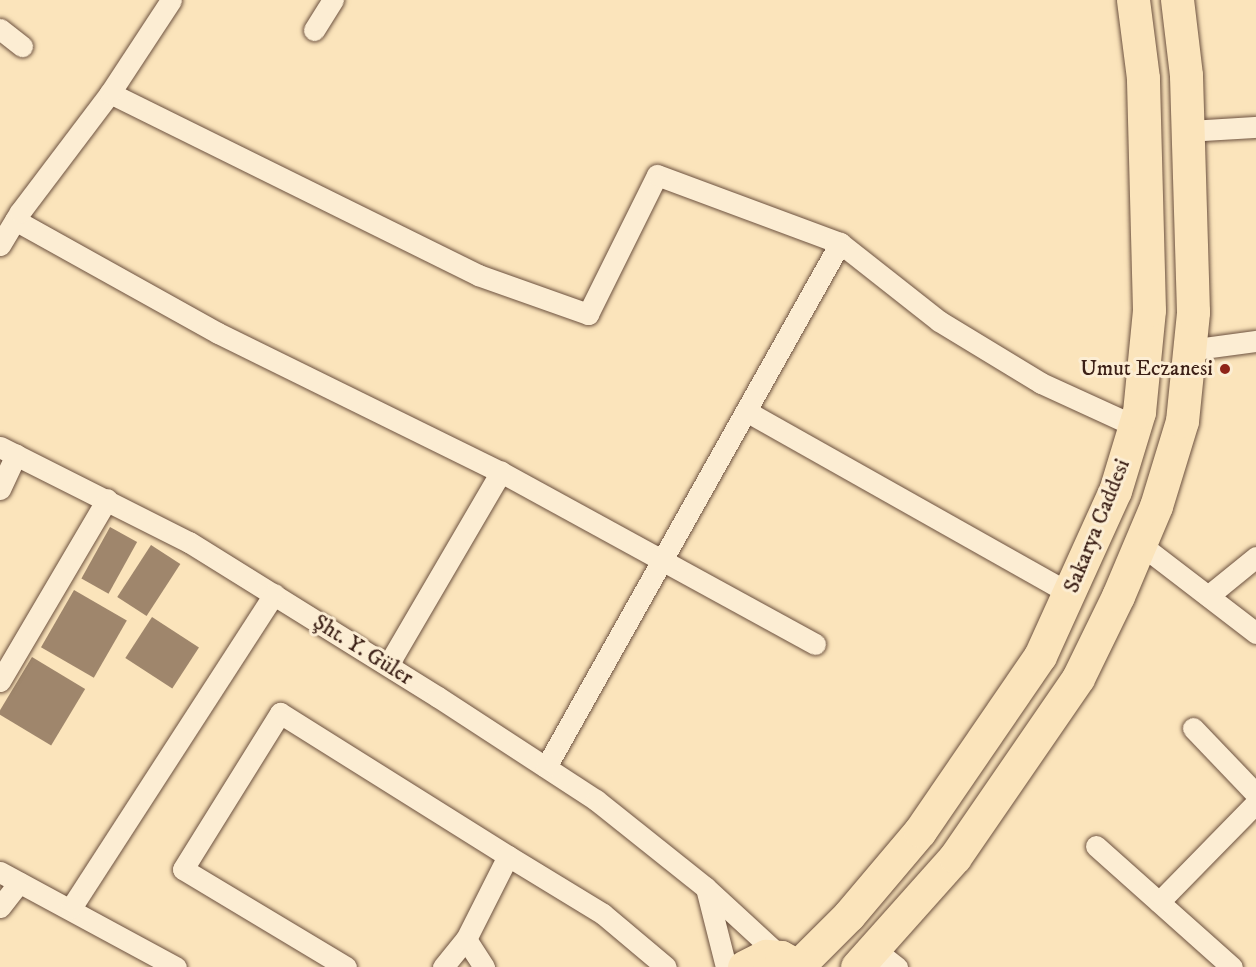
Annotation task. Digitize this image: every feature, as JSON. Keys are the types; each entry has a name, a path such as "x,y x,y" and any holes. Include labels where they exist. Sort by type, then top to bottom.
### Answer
{"main road":[{"name":"Sakarya Caddesi","path":"793,963 849,915 920,831 1040,656 1071,594 1115,491 1135,426 1149,310 1143,78 1133,0"},
{"name":"Sakarya Caddesi","path":"876,961 955,857 1078,678 1140,544 1182,421 1193,312 1188,131 1177,0"},
{"path":"727,965 766,956 793,963"}],"street":[{"path":"0,245 15,220 110,93 171,0"},
{"path":"314,30 333,0"},
{"path":"0,29 22,46"},
{"path":"110,93 478,275 588,314 657,175 840,243 939,321 1041,383 1135,426"},
{"path":"1188,131 1256,127"},
{"path":"15,220 218,333 501,472 661,563 815,644"},
{"path":"546,768 840,243"},
{"path":"1189,350 1256,341"},
{"path":"746,411 1071,594"},
{"path":"0,489 8,451"},
{"name":"Şht. Y. Güler","path":"8,451 189,542 388,665 596,800 705,887 793,963"},
{"path":"388,665 501,472"},
{"path":"0,681 107,499"},
{"path":"1140,544 1256,633"},
{"path":"1208,596 1256,557"},
{"path":"71,908 274,594"},
{"path":"346,967 183,869 280,712 603,914 666,967"},
{"path":"1193,728 1256,794"},
{"path":"1159,902 1256,803"},
{"path":"1096,846 1232,967"},
{"path":"443,967 466,939 508,856"},
{"path":"0,872 71,908 172,966"},
{"path":"0,906 19,883"},
{"path":"705,887 727,965"},
{"path":"466,939 484,967"}],"building":[{"path":"110,527 137,542 109,594 81,579"},
{"path":"151,545 180,564 147,616 117,597"},
{"path":"74,590 127,620 94,678 41,647"},
{"path":"152,617 199,647 172,689 125,658"},
{"path":"32,657 85,689 51,746 0,715 0,710"}],"place":[{"name":"Umut Eczanesi","path":"1225,369"}]}
